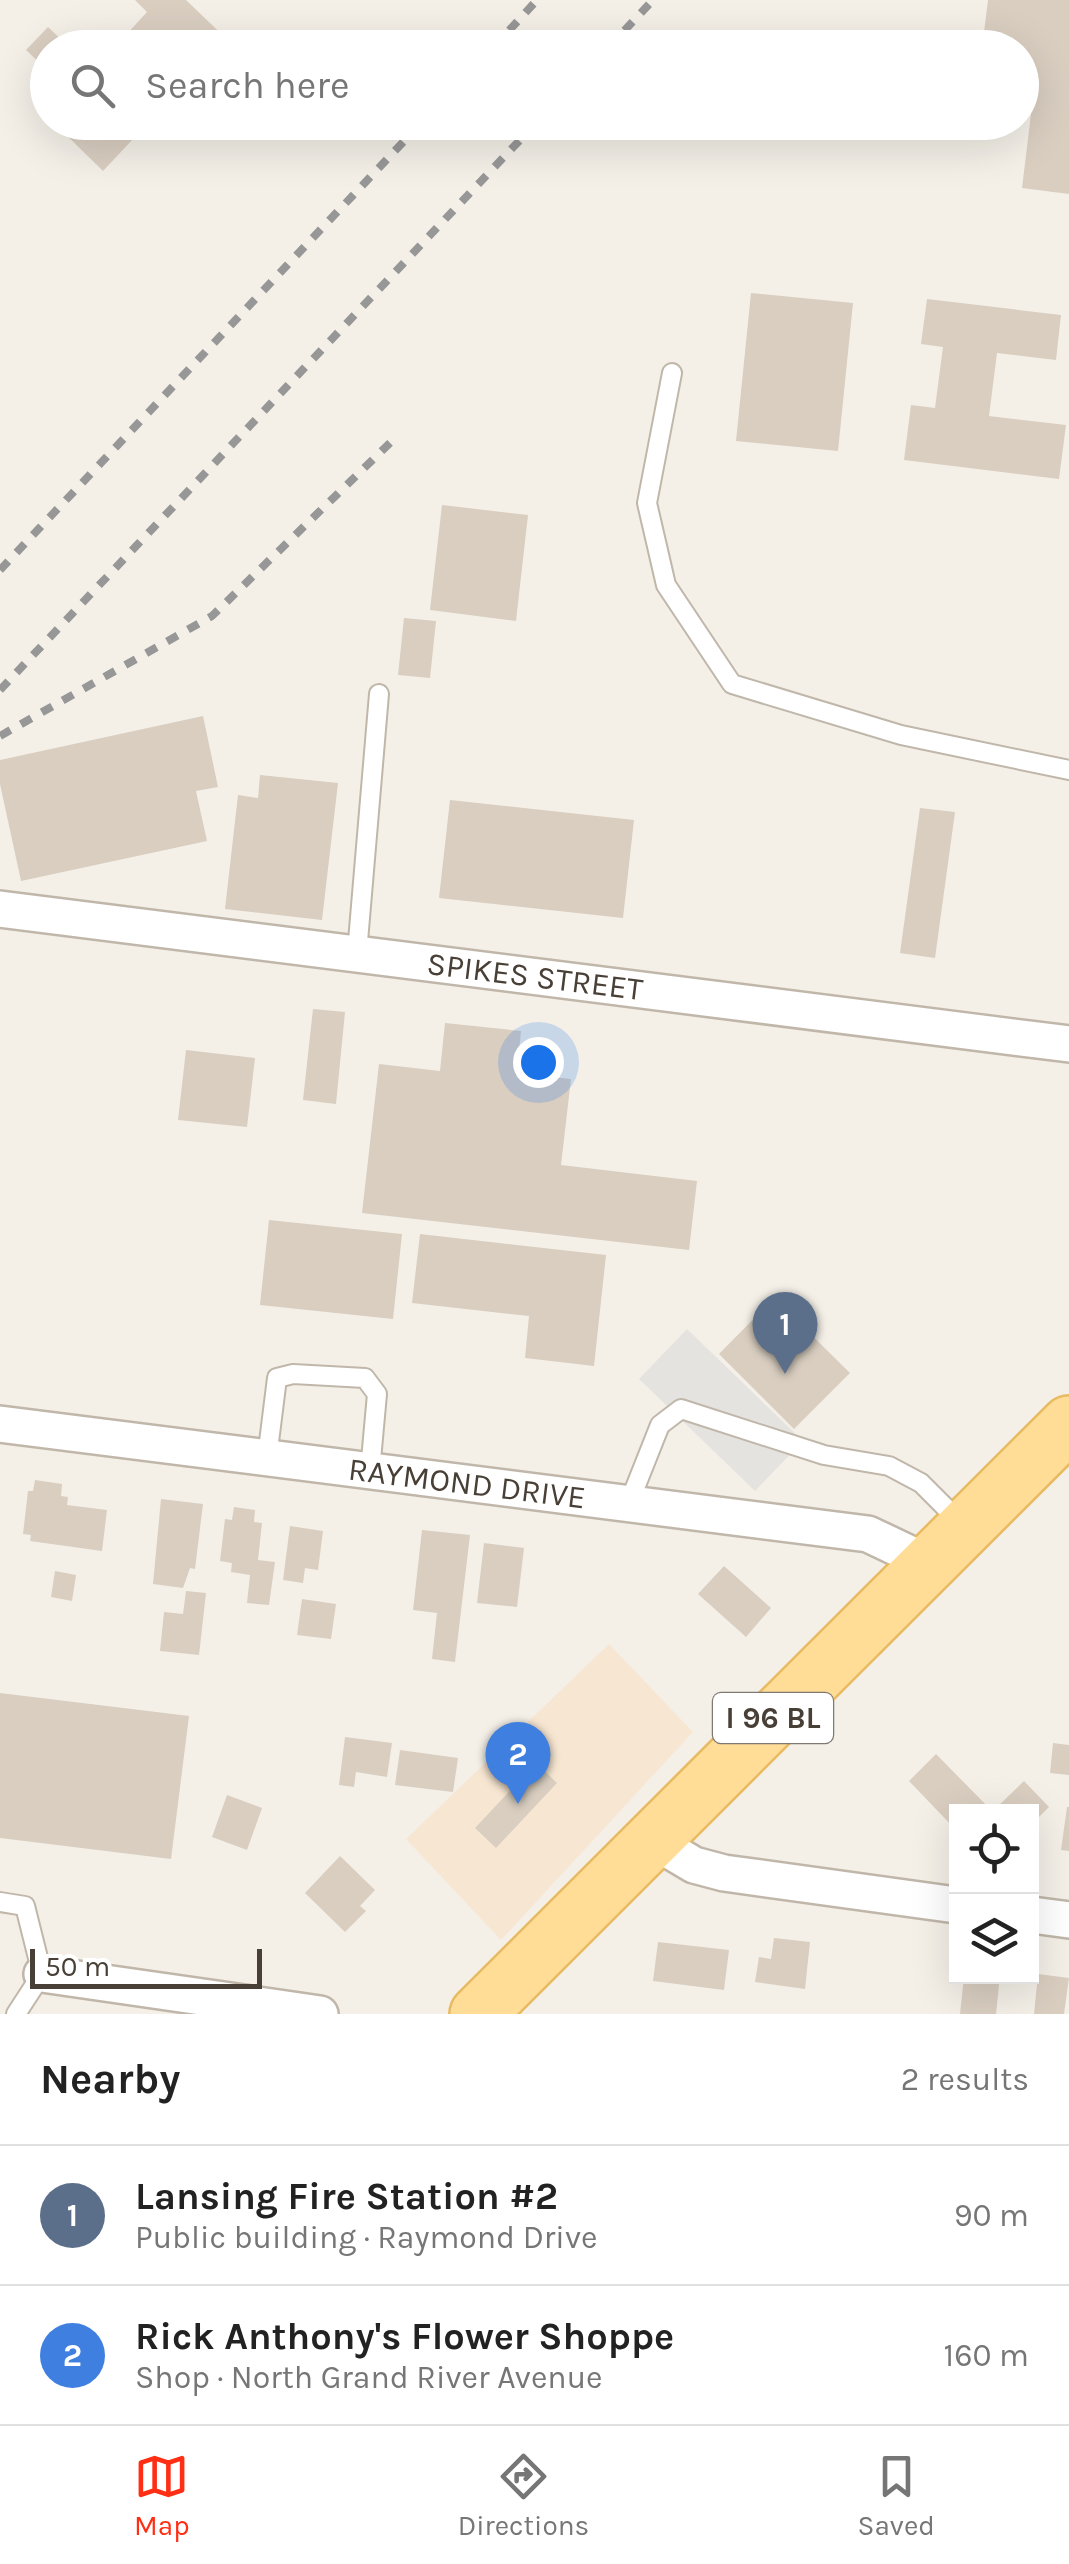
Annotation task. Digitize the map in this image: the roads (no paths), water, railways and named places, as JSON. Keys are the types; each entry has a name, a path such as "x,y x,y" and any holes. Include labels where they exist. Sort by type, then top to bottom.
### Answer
{"main road":[{"name":"I 96 BL","path":"478,2014 1069,1424"}],"street":[{"name":"SPIKES STREET","path":"0,909 1069,1044"},
{"name":"RAYMOND DRIVE","path":"0,1424 946,1544"},
{"path":"652,1840 694,1865 724,1873 949,1904"},
{"path":"1039,1916 1069,1920"},
{"path":"42,1974 320,2014"}],"lane":[{"path":"672,372 647,503 666,585 732,684 901,735 1069,770"},
{"path":"357,953 379,694"},
{"path":"267,1458 276,1378 293,1374 364,1378 377,1394 370,1471"},
{"path":"630,1503 660,1425 680,1409 824,1455 888,1466 921,1483 946,1544"},
{"path":"0,1902 25,1906 42,1974 16,2014"}],"railway":[{"path":"510,30 537,0"},
{"path":"625,30 653,0"},
{"path":"0,570 405,140"},
{"path":"0,690 520,140"},
{"path":"0,736 212,616 395,438"}],"place":[{"name":"Lansing Fire Station #2","path":"785,1374"},
{"name":"Rick Anthony's Flower Shoppe","path":"518,1804"}]}
